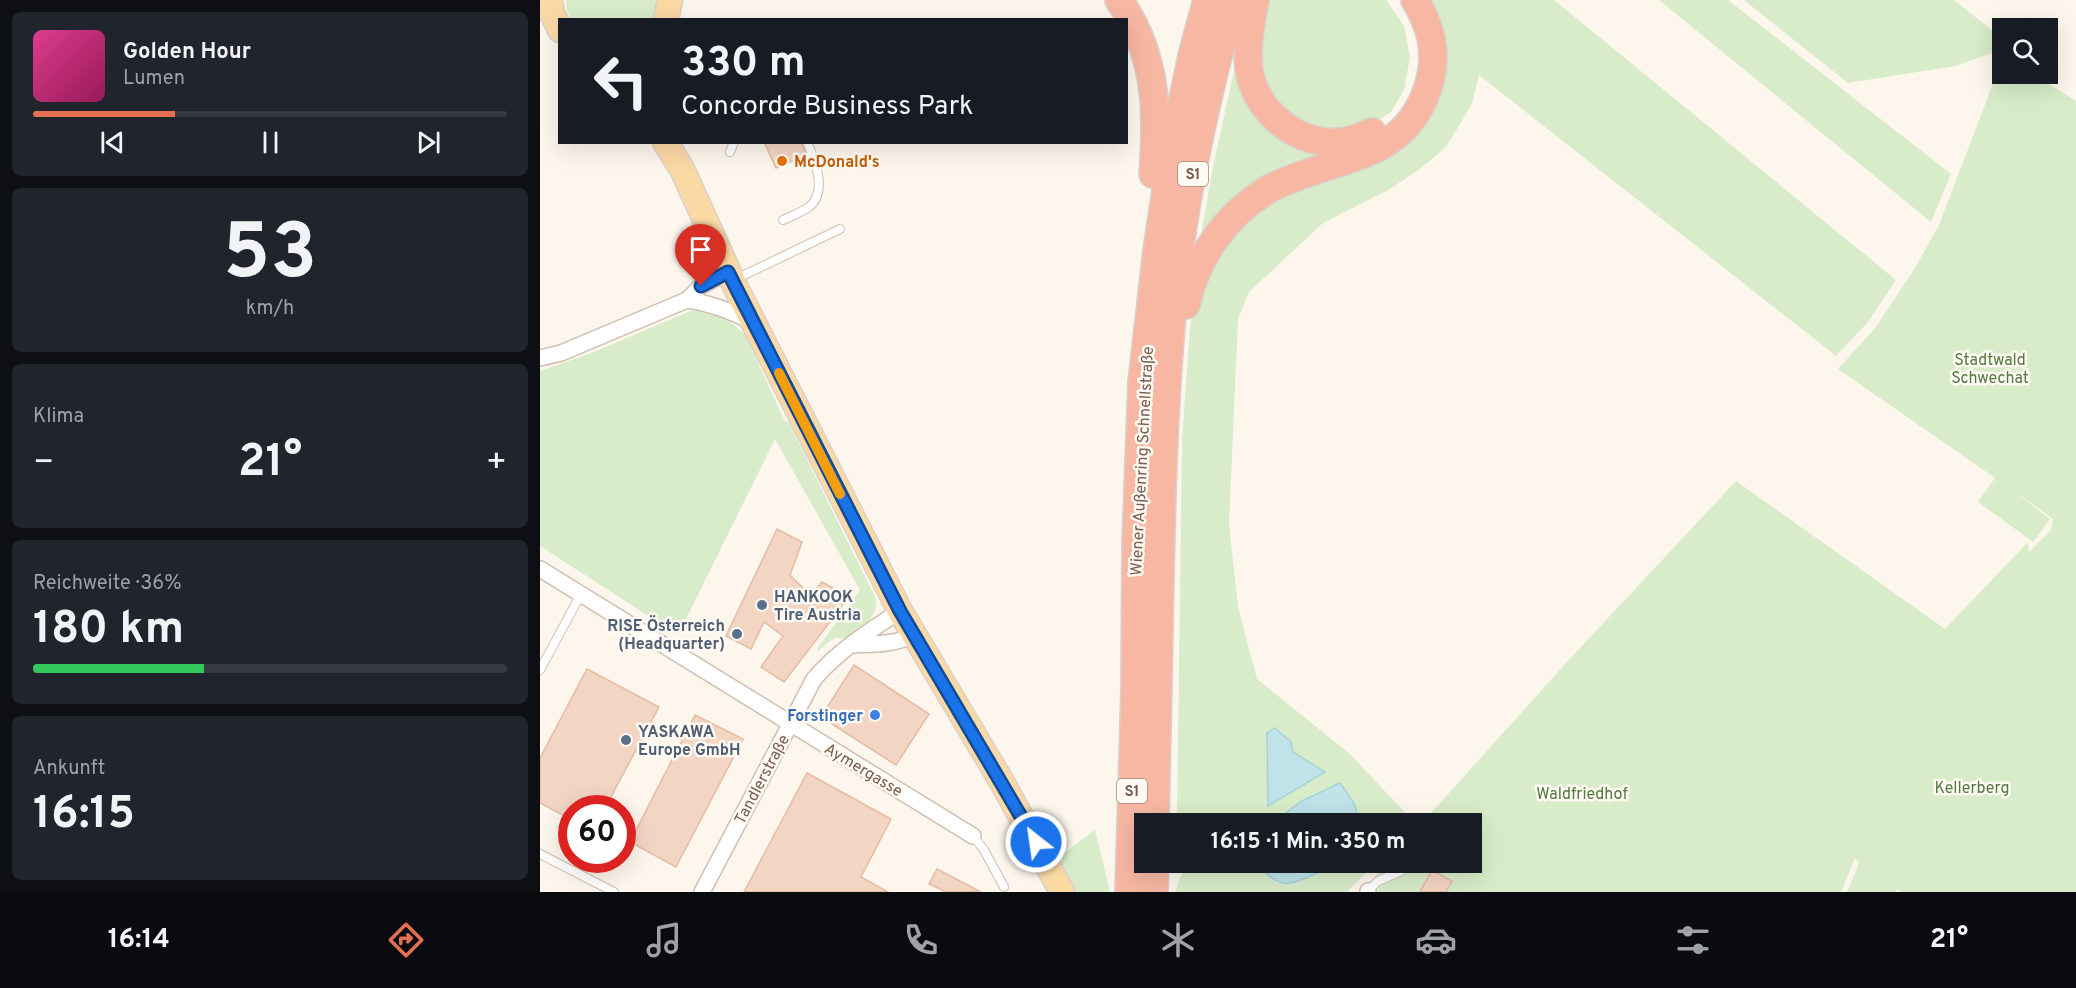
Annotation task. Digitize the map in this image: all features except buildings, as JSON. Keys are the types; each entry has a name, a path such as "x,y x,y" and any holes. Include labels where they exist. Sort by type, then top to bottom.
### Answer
{"highway":[{"path":"1119,0 1140,38 1152,78 1156,122 1149,223 1157,251"},
{"name":"Wiener Außenring Schnellstraße","path":"1129,892 1135,690 1136,543 1142,382 1157,251 1172,150 1192,56 1207,0"},
{"name":"Wiener Außenring Schnellstraße","path":"1155,813 1160,542 1176,282 1192,175 1206,107 1233,0"},
{"path":"1254,0 1248,55 1249,70 1257,95 1270,113 1287,128 1312,139 1334,142 1357,138 1372,132 1395,114 1410,92 1414,78 1416,51 1408,22 1395,0"},
{"path":"1170,351 1182,326 1191,285 1198,267 1211,245 1236,215 1260,195 1288,179 1384,144 1402,130 1417,113 1429,84 1433,53 1427,22 1415,0"},
{"path":"1154,892 1155,873"}],"main road":[{"path":"666,18 670,0"},
{"path":"547,4 558,27"},
{"path":"540,35 558,32"},
{"path":"666,144 682,169 732,280 900,611 1002,782 1062,892"},
{"path":"676,144 682,169"}],"street":[{"path":"540,358 561,353 687,300 701,286 732,280"},
{"path":"705,303 732,280"},
{"path":"687,300 732,311 753,322"},
{"name":"Aymergasse","path":"540,569 973,836"},
{"name":"Tandlerstraße","path":"702,892 814,679 830,660 900,611"},
{"path":"851,645 881,644 904,640 913,635"}],"lane":[{"path":"730,152 733,144"},
{"path":"783,220 811,206 818,194 819,181 808,144"},
{"path":"732,280 840,229"},
{"path":"540,670 580,594"},
{"path":"973,836 984,850 1004,887"},
{"path":"540,854 614,892"},
{"path":"1368,892 1378,880 1396,873"}],"green space":[{"path":"566,0 658,0 654,18 570,18"},
{"path":"1261,0 1386,0 1404,26 1410,57 1404,90 1391,112 1367,127 1344,134 1296,125 1268,99 1257,42"},
{"path":"1426,0 1554,0 1896,280 1868,322 1836,356 1479,75 1472,104 1446,147 1421,168 1390,189 1323,223 1249,292 1238,319 1229,524 1238,607 1257,679 1350,754 1405,813 1177,813 1182,441 1190,328 1199,278 1238,220 1427,114"},
{"path":"1659,0 1728,0 1951,174 1931,222"},
{"path":"1744,0 1954,0 1992,30 1992,53 1955,66 1848,83"},
{"path":"1238,52 1250,96 1351,147 1233,203 1201,235 1212,172"},
{"path":"1993,84 2050,84 2076,101 2076,892 1902,892 1896,889 1896,892 1847,892 1859,863 1855,858 1841,892 1377,892 1382,884 1374,877 1378,873 1482,873 1482,813 1431,813 1566,663 1736,481 1945,629 2028,542 2029,552 2051,530 2053,519 2011,489 2050,519 2033,542 1978,502 1995,478 1838,369 1876,327 1915,268 1939,225"},
{"path":"695,309 706,310 724,317 745,334 784,420 789,423 876,599 874,613 867,624 852,637 836,638 818,651 817,649 860,590 775,439 678,635 540,546 540,371 594,352"},
{"path":"1095,830 1110,892 1071,892 1055,860"},
{"path":"1182,873 1366,873 1347,892 1175,892"}],"water":[{"path":"1275,728 1291,742 1293,752 1325,772 1268,806 1267,733"},
{"path":"1340,783 1357,813 1286,813 1302,801"},
{"path":"1266,873 1316,873 1292,883 1274,880"}],"slow traffic":[{"path":"779,373 840,494"}],"place":[{"name":"McDonald's","path":"782,161"},
{"name":"HANKOOK Tire Austria","path":"762,605"},
{"name":"RISE Österreich (Headquarter)","path":"737,634"},
{"name":"Forstinger","path":"875,715"},
{"name":"YASKAWA Europe GmbH","path":"626,740"}],"route":[{"path":"701,286 728,272 900,611 1036,842"}],"park label":[{"name":"Stadtwald Schwechat","path":"1990,368"},
{"name":"Kellerberg","path":"1972,787"},
{"name":"Waldfriedhof","path":"1582,793"}]}
